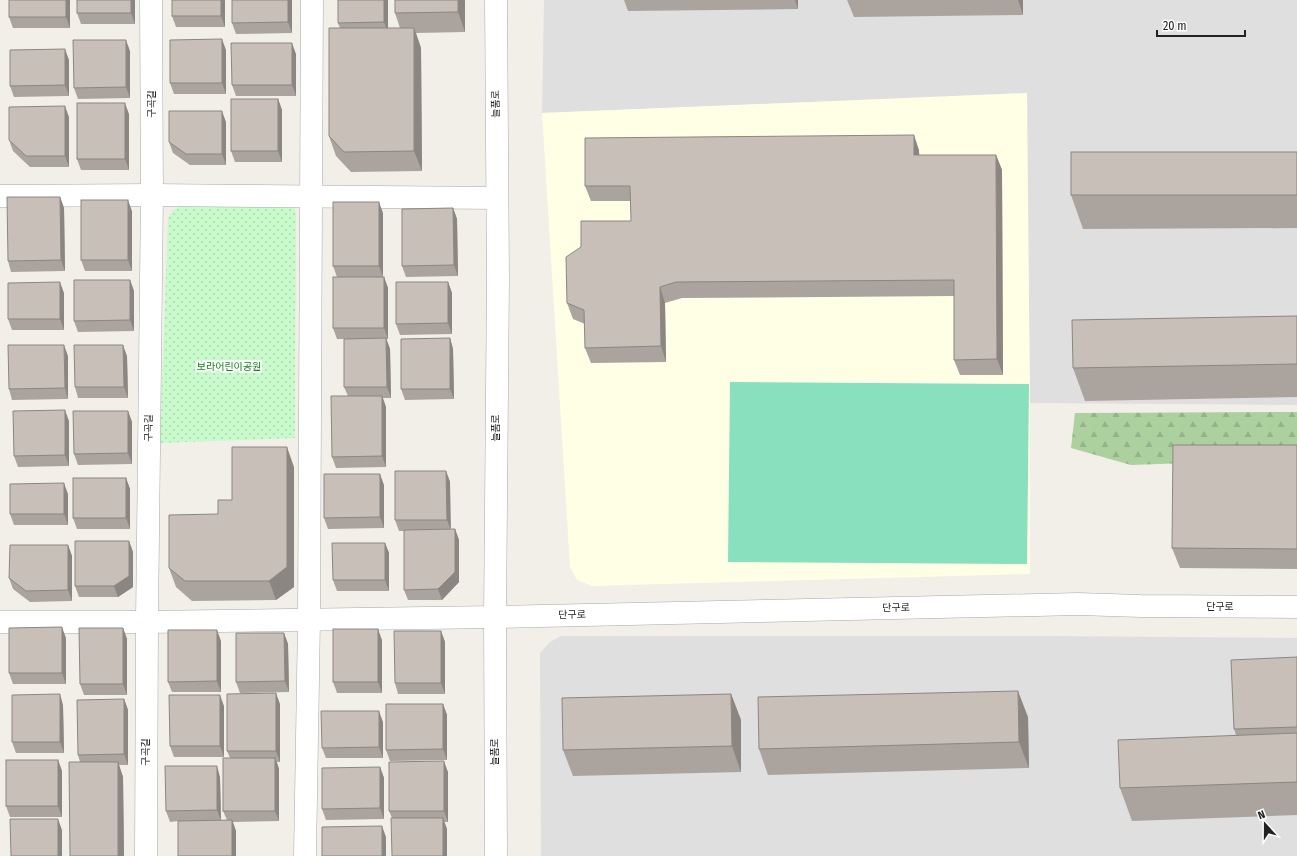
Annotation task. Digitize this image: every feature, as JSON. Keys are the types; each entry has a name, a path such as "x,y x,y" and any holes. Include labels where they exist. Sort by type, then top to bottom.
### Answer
{"street":[{"name":"구곡길","path":"146,856 152,195 151,0"},
{"path":"305,856 309,620 312,0"},
{"name":"늘품로","path":"496,0 496,856"},
{"path":"0,196 152,195 497,198"},
{"name":"단구로","path":"0,622 147,622 495,617 1078,604 1297,607"}],"shaded area":[{"path":"544,0 1297,0 1297,405 1030,403 1026,94 542,113"},
{"path":"1027,93 1030,574 592,586 577,580 570,567 542,113"},
{"path":"561,636 1052,636 1297,638 1297,856 541,856 540,653 550,642"}],"green space":[{"name":"보라어린이공원","path":"181,206 294,207 296,212 295,438 160,443 168,218 172,211"},
{"path":"730,382 1029,384 1027,564 728,562"},
{"path":"1297,412 1297,459 1131,465 1071,448 1075,413"}],"building":[{"path":"9,0 66,0 66,17 9,17"},
{"path":"77,0 131,0 131,13 77,13"},
{"path":"172,0 221,0 221,16 172,16"},
{"path":"232,0 288,0 288,22 232,23"},
{"path":"338,0 384,0 384,22 338,23"},
{"path":"395,0 458,0 458,12 395,13"},
{"path":"329,28 414,28 414,151 344,152 329,136"},
{"path":"222,39 222,83 170,83 170,40"},
{"path":"73,40 126,40 126,87 74,88"},
{"path":"231,43 292,43 292,85 232,85"},
{"path":"65,49 65,85 10,86 10,50"},
{"path":"231,99 278,99 278,151 231,151"},
{"path":"77,103 125,103 125,159 77,159"},
{"path":"65,106 65,156 26,156 9,140 9,107"},
{"path":"169,111 222,111 222,154 186,154 169,142"},
{"path":"914,135 914,155 996,155 997,359 954,360 954,280 676,282 660,287 661,346 585,348 584,310 567,303 566,257 581,247 581,221 631,221 630,186 585,186 585,138"},
{"path":"1071,152 1297,152 1297,195 1071,195"},
{"path":"7,197 60,197 61,260 8,261"},
{"path":"81,200 128,200 128,260 81,260"},
{"path":"333,202 379,202 379,266 333,266"},
{"path":"453,208 454,265 402,266 402,209"},
{"path":"333,277 384,277 384,328 333,328"},
{"path":"74,280 130,280 130,320 74,321"},
{"path":"60,282 60,319 8,319 8,283"},
{"path":"396,282 448,282 448,323 396,324"},
{"path":"1297,316 1297,364 1073,368 1072,320"},
{"path":"386,338 387,387 344,387 344,339"},
{"path":"450,338 450,389 401,389 401,339"},
{"path":"8,345 64,345 65,388 9,389"},
{"path":"74,345 123,345 124,387 75,387"},
{"path":"331,396 382,396 382,456 332,457"},
{"path":"65,410 65,455 14,456 13,411"},
{"path":"73,411 128,411 128,453 74,454"},
{"path":"1173,445 1297,445 1297,549 1172,548"},
{"path":"232,447 287,447 287,567 269,581 185,581 169,568 169,515 218,514 218,500 232,500"},
{"path":"395,471 446,471 447,520 395,520"},
{"path":"324,474 380,474 380,517 324,518"},
{"path":"73,478 126,478 126,518 73,518"},
{"path":"64,483 64,514 10,514 10,484"},
{"path":"455,529 455,572 438,589 404,590 404,530"},
{"path":"75,541 129,541 129,576 114,586 75,586"},
{"path":"332,543 385,543 385,580 333,580"},
{"path":"10,545 68,545 68,590 26,591 9,578"},
{"path":"62,627 62,673 9,673 9,628"},
{"path":"79,628 123,628 123,684 80,684"},
{"path":"333,629 378,629 378,682 333,682"},
{"path":"168,630 217,630 217,681 168,682"},
{"path":"394,631 441,631 441,683 395,683"},
{"path":"236,633 284,633 285,681 236,682"},
{"path":"1297,657 1297,727 1234,729 1231,660"},
{"path":"1018,691 1019,742 759,749 758,697"},
{"path":"276,693 276,751 227,751 227,694"},
{"path":"60,694 60,742 12,742 12,695"},
{"path":"731,694 732,746 563,750 562,698"},
{"path":"169,695 220,695 220,746 170,746"},
{"path":"124,699 124,754 78,755 77,700"},
{"path":"386,704 443,704 443,749 386,750"},
{"path":"321,711 379,711 379,747 322,748"},
{"path":"1297,733 1297,782 1120,788 1118,740"},
{"path":"223,758 275,758 275,811 223,811"},
{"path":"6,760 58,760 58,806 6,806"},
{"path":"444,761 444,811 389,811 389,762"},
{"path":"69,762 118,762 118,856 70,856"},
{"path":"165,766 217,766 217,810 166,811"},
{"path":"380,767 380,808 322,809 322,768"},
{"path":"391,818 443,818 443,856 392,856"},
{"path":"10,819 58,819 58,856 11,856"},
{"path":"232,820 232,856 178,856 178,821"},
{"path":"382,826 382,856 322,856 322,827"}]}
